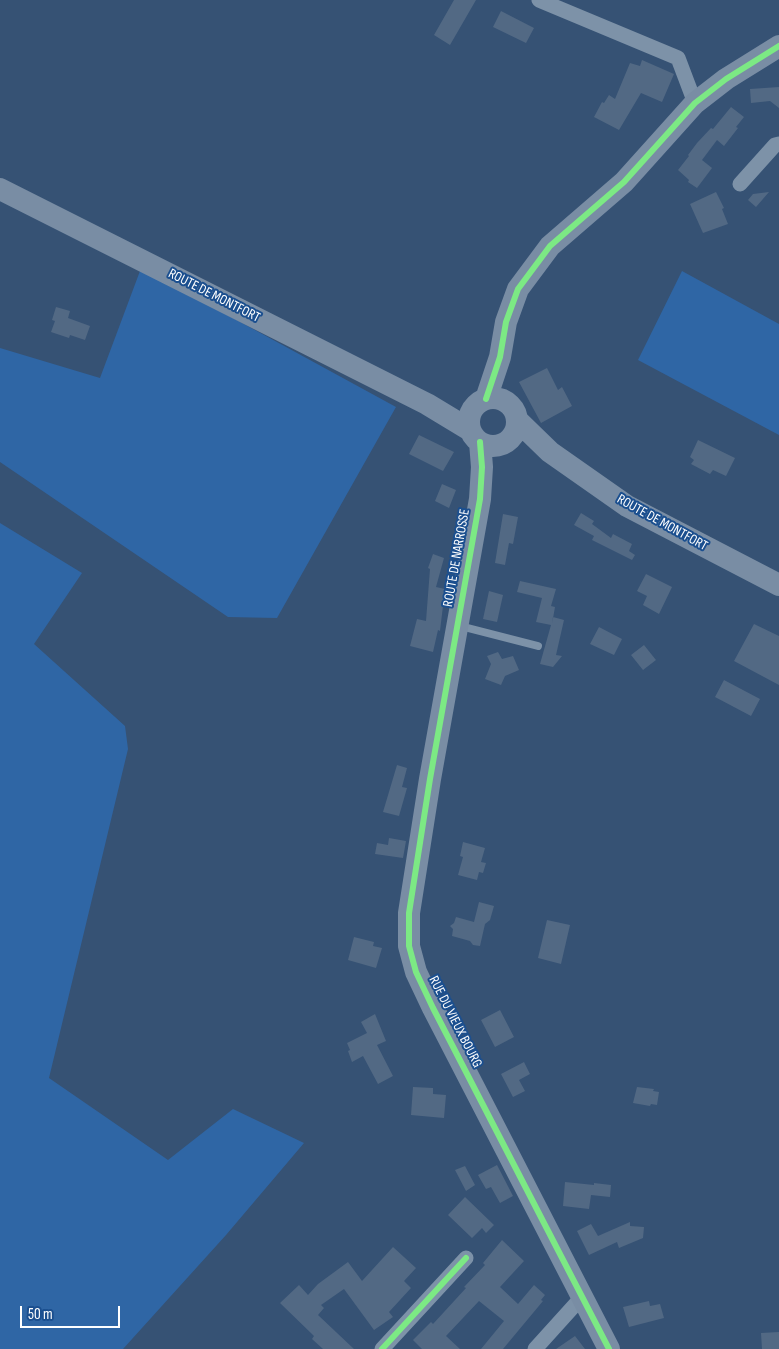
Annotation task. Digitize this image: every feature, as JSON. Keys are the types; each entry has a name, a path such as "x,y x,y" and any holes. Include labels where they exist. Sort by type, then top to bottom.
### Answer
{"street":[{"path":"539,0 678,58 695,104"},
{"path":"488,402 513,409 517,420 515,432 506,443 492,446 475,436 469,418 488,402 500,357 506,322 518,289 550,246 624,182 695,104 726,79 779,46"},
{"path":"740,184 775,145 779,144"},
{"name":"ROUTE DE MONTFORT","path":"0,189 427,404 475,436"},
{"name":"ROUTE DE MONTFORT","path":"427,404 459,407 488,402"},
{"name":"ROUTE DE MONTFORT","path":"517,420 550,452 627,506 779,585"},
{"name":"ROUTE DE NARROSSE","path":"448,678 480,499 482,467 475,436"},
{"name":"ROUTE DE MONTFORT","path":"506,443 525,443 550,452"},
{"name":"ROUTE DE NARROSSE","path":"480,499 493,464 506,443"},
{"name":"RUE DU VIEUX BOURG","path":"448,678 409,913 409,946 416,972 433,1008 609,1349"},
{"path":"382,1349 466,1258"},
{"path":"535,1349 582,1296"}],"lane":[{"path":"458,625 538,646"}],"shaded area":[{"path":"145,270 396,407 277,618 228,617 0,462 0,348 100,378 140,271"},
{"path":"682,271 779,324 779,435 638,360"},
{"path":"0,523 82,573 34,644 125,726 128,749 49,1078 168,1160 233,1109 304,1143 226,1235 123,1349 0,1349"}],"building":[{"path":"454,0 476,0 450,45 434,35"},
{"path":"501,11 534,28 526,43 493,27"},
{"path":"642,60 674,74 662,102 641,93 619,130 594,117 602,102 604,103 609,95 615,99 630,63 640,66"},
{"path":"779,87 779,108 770,101 751,103 750,89"},
{"path":"731,107 744,117 724,146 717,140 702,160 712,168 697,188 688,182 689,180 678,170 697,143 711,128 713,129"},
{"path":"716,192 724,208 722,209 728,224 703,233 690,204"},
{"path":"769,192 756,207 748,200 753,194"},
{"path":"56,307 70,311 68,318 90,326 85,340 70,335 69,338 51,332 55,321 52,320"},
{"path":"547,368 558,390 562,387 572,406 541,423 519,382"},
{"path":"419,435 454,452 443,471 409,454"},
{"path":"698,440 735,458 726,476 713,470 710,474 691,464 694,460 690,457"},
{"path":"442,484 456,490 449,508 435,501"},
{"path":"581,513 594,521 592,524 611,538 613,534 632,544 629,551 635,555 632,560 592,540 594,536 574,525"},
{"path":"503,514 518,517 513,544 509,543 505,565 495,563"},
{"path":"433,554 444,558 436,587 445,589 440,631 438,630 433,652 410,646 417,619 426,621 430,569 428,568"},
{"path":"646,574 672,587 659,614 643,605 647,596 637,591"},
{"path":"520,581 556,589 551,606 555,607 553,617 564,620 556,655 562,656 553,667 540,664 551,625 536,622 542,598 517,592"},
{"path":"489,591 503,595 497,622 483,619"},
{"path":"754,624 779,636 779,685 734,661"},
{"path":"599,627 622,639 614,655 590,644"},
{"path":"644,645 656,660 643,670 631,655"},
{"path":"498,652 502,659 513,656 519,670 505,676 501,685 485,679 491,664 487,656"},
{"path":"724,680 760,699 751,716 715,697"},
{"path":"397,765 407,768 402,787 407,788 399,816 383,812"},
{"path":"389,838 406,841 403,858 375,854 377,843 388,845"},
{"path":"463,842 485,848 481,862 486,863 483,873 479,872 477,880 458,875 463,857 460,856"},
{"path":"479,902 494,906 490,920 485,924 480,946 452,936 453,929 450,926 454,923 456,917 474,922"},
{"path":"547,920 570,925 561,964 538,958"},
{"path":"354,937 374,942 373,946 382,948 376,968 348,960"},
{"path":"500,1010 514,1037 495,1047 481,1020"},
{"path":"375,1014 386,1041 377,1045 393,1076 378,1084 363,1056 352,1062 347,1043 367,1033 361,1022"},
{"path":"524,1062 530,1074 519,1080 525,1091 513,1097 501,1074"},
{"path":"413,1087 433,1088 433,1094 446,1095 444,1118 411,1115"},
{"path":"637,1087 654,1089 653,1091 659,1092 657,1105 651,1104 650,1106 633,1103"},
{"path":"497,1165 513,1196 500,1203 491,1187 486,1189 478,1175"},
{"path":"465,1166 475,1185 466,1191 455,1170"},
{"path":"565,1182 611,1185 610,1197 591,1195 589,1209 563,1206"},
{"path":"465,1197 494,1225 486,1233 482,1228 472,1238 448,1215"},
{"path":"630,1222 630,1226 644,1227 643,1238 619,1248 617,1242 589,1255 577,1231 591,1224 598,1236"},
{"path":"502,1240 524,1261 500,1287 518,1304 534,1285 545,1295 541,1300 543,1301 503,1349 481,1349 504,1321 479,1301 446,1336 460,1349 422,1349 413,1340 431,1322 433,1324 466,1288 464,1287 485,1265 483,1263"},
{"path":"393,1247 416,1268 404,1281 411,1288 389,1312 393,1317 374,1330 344,1289 321,1305 324,1308 318,1315 354,1349 323,1349 312,1339 314,1336 280,1303 299,1285 308,1295 318,1284 348,1262 362,1281"},
{"path":"649,1301 650,1306 660,1304 664,1318 629,1327 623,1307"},
{"path":"779,1332 779,1349 762,1349 761,1333"},
{"path":"575,1336 585,1349 556,1349"}],"cycle path":[{"path":"486,399 500,357 506,322 518,289 550,246 624,182 695,103 726,79 779,46"},
{"path":"480,442 482,467 480,499 430,779 409,913 409,946 416,972 433,1008 609,1349"},
{"path":"382,1349 466,1258"}]}
